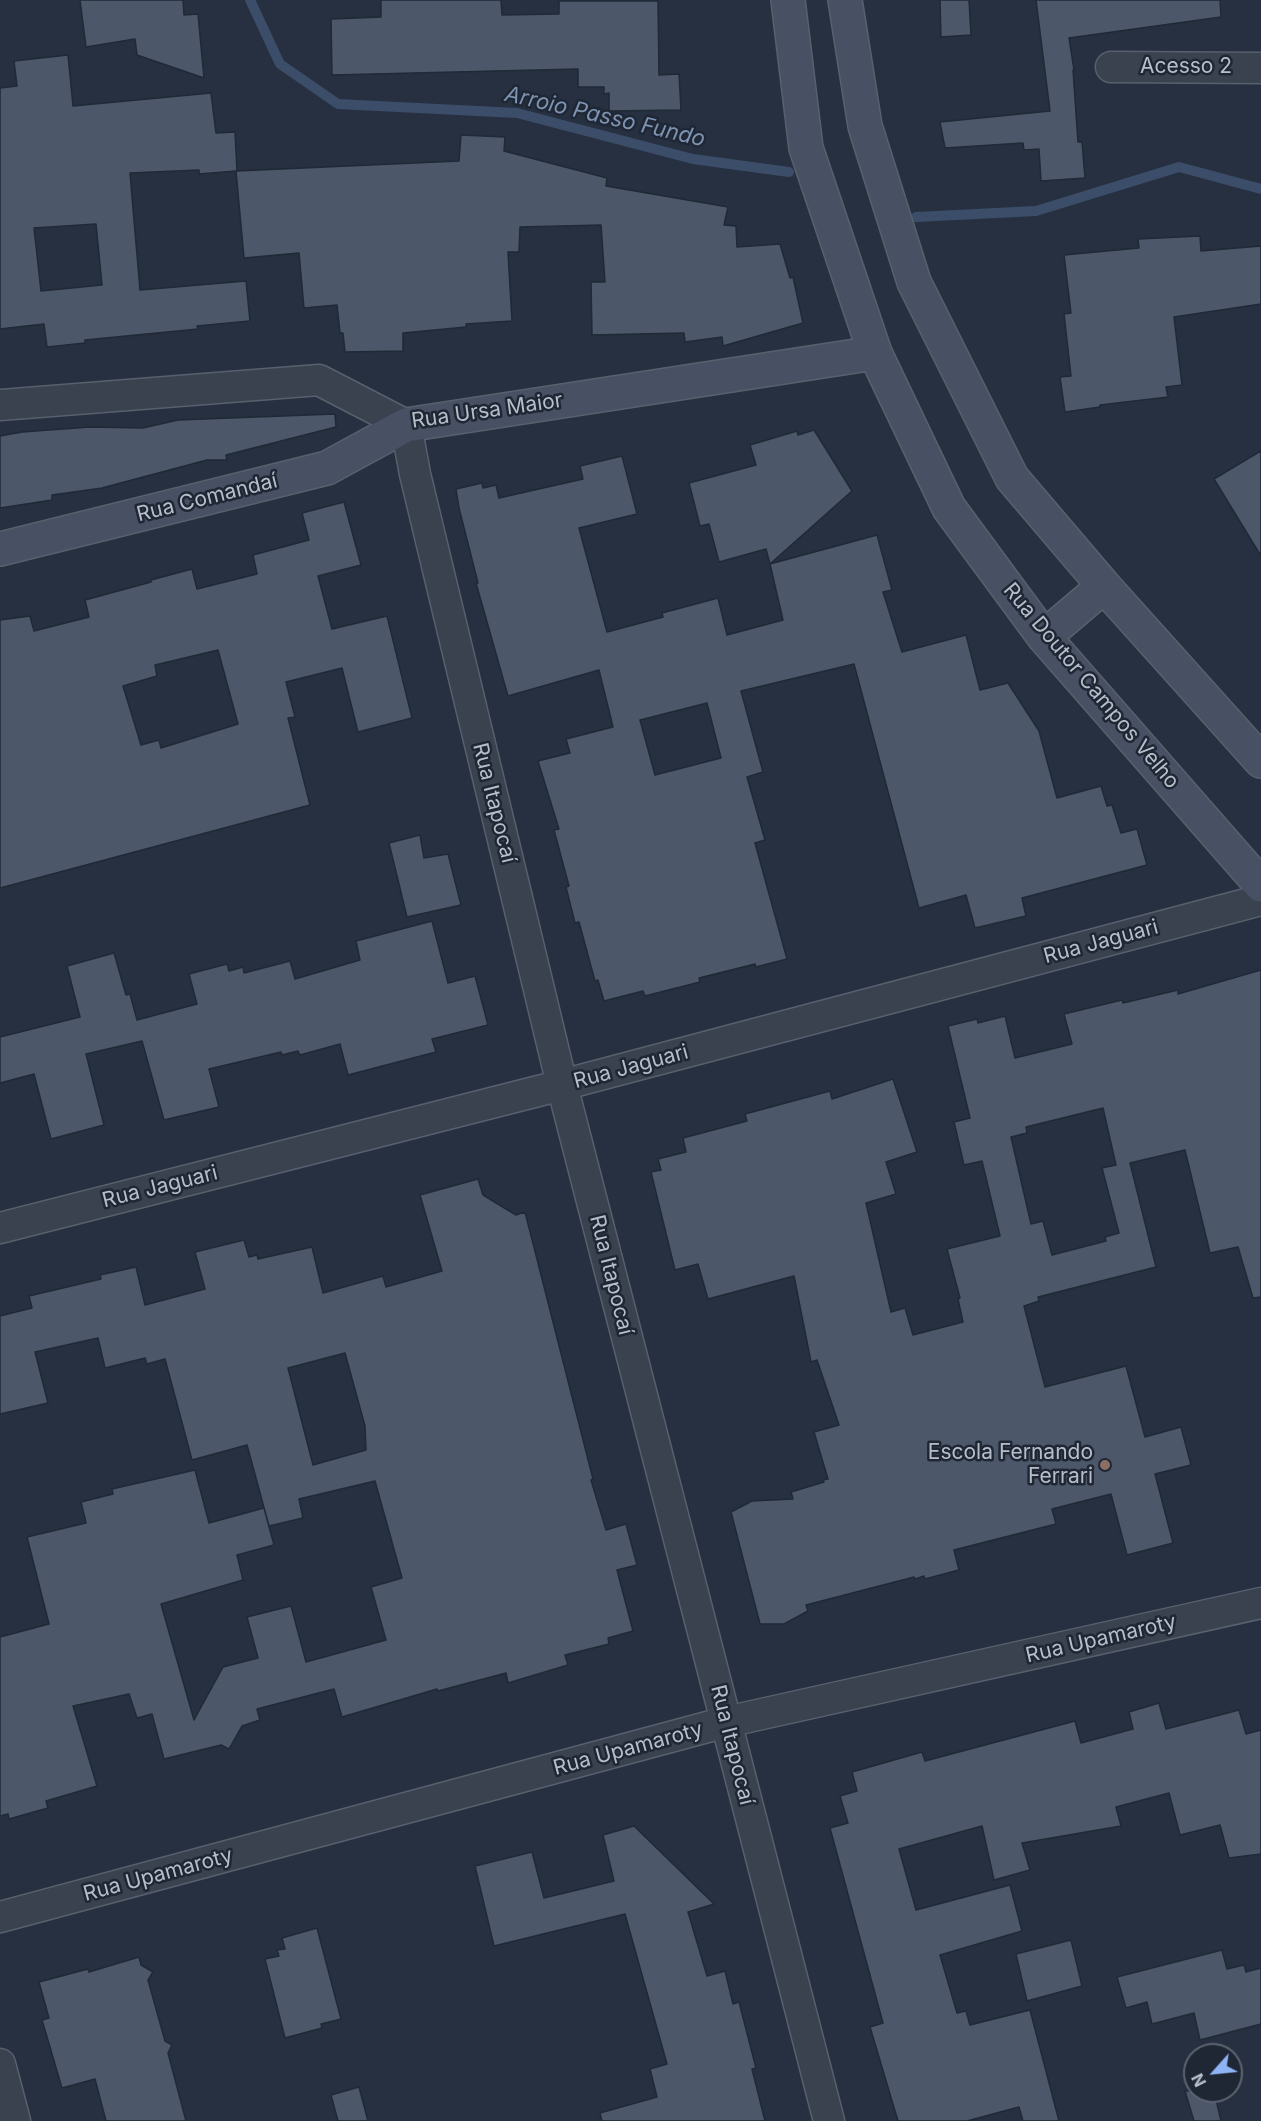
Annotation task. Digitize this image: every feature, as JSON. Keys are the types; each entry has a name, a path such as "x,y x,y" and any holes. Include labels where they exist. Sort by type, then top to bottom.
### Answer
{"main road":[{"name":"Rua Doutor Campos Velho","path":"788,0 806,148 874,353 949,508 1044,637 1261,885"},
{"path":"845,0 865,126 914,282 1012,478 1104,586 1261,761"},
{"name":"Rua Ursa Maior","path":"406,425 874,353"},
{"name":"Rua Comandaí","path":"0,549 327,468 406,425"},
{"path":"1044,637 1104,586"}],"street":[{"name":"Acesso 2","path":"1111,67 1261,68"},
{"name":"Rua Ursa Maior","path":"0,405 319,380 406,425"},
{"name":"Rua Itapocaí","path":"406,425 415,474 562,1085 829,2121"},
{"name":"Rua Jaguari","path":"0,1228 562,1085 1261,900"},
{"name":"Rua Upamaroty","path":"0,1917 726,1722 1261,1603"},
{"path":"0,2064 15,2121"}],"building":[{"path":"80,0 183,0 184,15 198,14 204,78 137,55 135,39 86,47"},
{"path":"381,0 501,0 502,15 559,14 559,1 658,1 659,75 679,74 681,110 609,111 609,93 604,94 604,87 578,87 578,69 332,75 331,19 381,17"},
{"path":"940,0 969,0 971,35 941,37"},
{"path":"1036,0 1220,0 1221,17 1069,38 1074,70 1078,142 1082,142 1085,178 1041,181 1039,149 1024,150 1023,143 945,148 940,122 1050,111"},
{"path":"68,55 73,106 211,93 216,133 235,132 237,171 459,161 461,135 505,137 504,151 607,178 606,186 728,207 724,225 736,226 737,247 780,244 790,278 793,277 803,323 723,346 722,337 685,342 684,333 592,335 591,282 605,282 601,225 520,227 519,252 508,252 512,321 466,324 466,327 403,333 403,351 345,352 337,305 304,308 299,253 244,258 236,171 199,174 199,170 130,173 140,290 246,281 250,321 197,326 198,329 85,340 85,343 47,347 44,324 0,329 0,88 17,86 14,61","holes":["96,224 102,285 41,291 34,228"]},
{"path":"1200,236 1201,251 1261,246 1261,304 1174,317 1182,385 1166,387 1168,397 1100,405 1100,407 1065,412 1060,377 1071,376 1064,314 1071,313 1064,255 1139,248 1138,239"},
{"path":"335,414 336,427 226,455 227,460 207,460 102,488 52,495 52,500 0,508 0,436 90,427 143,428 178,420"},
{"path":"814,430 852,491 770,564 766,549 719,562 709,524 700,526 689,483 756,465 750,445 797,431 798,435"},
{"path":"1261,451 1261,556 1214,479"},
{"path":"622,456 637,514 579,528 607,632 663,617 662,613 718,598 727,635 783,620 770,564 877,535 892,590 883,592 902,652 966,635 980,690 1008,683 1039,731 1057,798 1101,786 1107,806 1112,805 1121,833 1137,829 1147,865 1022,898 1026,916 975,928 966,895 919,908 854,664 741,691 763,772 747,777 765,840 755,843 787,959 756,967 755,964 699,978 700,982 645,996 643,991 604,1001 598,980 595,981 579,922 575,923 566,887 569,886 554,830 559,829 538,761 570,753 566,739 613,727 599,670 508,696 476,583 478,583 456,489 482,483 483,488 496,485 499,498 583,479 580,466","holes":["707,703 721,758 655,775 640,720"]},
{"path":"344,502 361,565 318,576 332,629 387,616 412,718 358,732 342,668 286,682 295,717 288,718 310,805 0,888 0,620 30,616 34,631 89,617 85,600 192,569 197,589 257,574 253,555 309,540 302,513","holes":["218,650 238,724 161,748 159,740 141,745 123,686 157,676 155,665"]},
{"path":"420,835 424,858 448,854 461,905 407,917 389,843"},
{"path":"432,921 448,983 475,976 488,1025 432,1039 436,1052 348,1075 340,1044 300,1055 298,1051 282,1055 281,1052 209,1069 219,1107 164,1120 142,1041 86,1054 104,1125 51,1139 34,1074 0,1083 0,1037 80,1017 67,966 114,953 126,995 130,994 137,1020 197,1004 189,974 227,964 229,971 243,967 244,973 290,961 295,979 360,960 356,941"},
{"path":"1261,970 1261,1297 1253,1298 1238,1247 1210,1253 1185,1150 1130,1163 1156,1267 1038,1297 1039,1301 1024,1306 1045,1387 1126,1366 1145,1437 1181,1427 1191,1465 1155,1474 1173,1543 1127,1555 1111,1494 1052,1509 1056,1524 954,1550 959,1570 925,1579 924,1576 915,1579 914,1577 806,1605 808,1611 784,1624 760,1624 731,1512 752,1501 793,1499 791,1492 828,1479 814,1432 839,1425 817,1360 811,1362 794,1276 708,1299 698,1264 675,1270 651,1172 661,1170 658,1159 686,1152 683,1138 747,1121 745,1114 830,1091 832,1099 893,1079 917,1152 886,1162 896,1194 866,1203 891,1312 905,1308 913,1335 963,1322 958,1299 960,1298 947,1249 1000,1236 982,1161 964,1165 954,1122 970,1118 948,1026 977,1019 978,1023 1005,1016 1015,1058 1072,1044 1064,1014 1178,990 1178,994","holes":["1103,1108 1116,1165 1102,1168 1119,1233 1105,1237 1106,1241 1052,1255 1043,1221 1031,1224 1011,1137 1027,1133 1026,1127"]},
{"path":"478,1179 483,1195 516,1215 525,1212 593,1479 591,1480 606,1530 626,1524 637,1565 617,1570 633,1631 608,1638 609,1644 565,1655 568,1665 508,1683 506,1673 438,1691 437,1689 342,1717 334,1689 257,1709 260,1720 242,1726 229,1749 221,1745 164,1759 152,1714 137,1718 129,1694 73,1706 97,1786 46,1801 48,1808 9,1819 8,1814 0,1816 0,1637 49,1624 27,1537 86,1523 81,1502 113,1494 112,1489 195,1470 209,1523 264,1508 274,1545 237,1555 243,1580 161,1604 194,1720 223,1667 258,1658 247,1617 291,1606 306,1662 386,1640 371,1587 402,1578 375,1481 299,1499 303,1518 269,1526 247,1445 192,1460 165,1359 147,1364 145,1358 105,1368 98,1338 35,1352 48,1403 0,1414 0,1316 32,1308 29,1296 101,1279 100,1275 136,1267 145,1305 205,1289 195,1252 244,1240 249,1257 257,1255 258,1259 312,1247 323,1293 383,1276 386,1287 442,1271 420,1195","holes":["345,1353 365,1426 366,1450 313,1465 288,1368"]},
{"path":"1159,1703 1166,1729 1239,1710 1246,1734 1261,1730 1261,1854 1229,1858 1220,1825 1180,1835 1169,1793 1116,1807 1121,1826 1022,1843 1030,1870 994,1880 982,1826 899,1849 916,1910 1010,1885 1022,1931 940,1955 957,2013 966,2011 970,2025 1030,2010 1059,2121 1023,2121 1019,2107 967,2121 898,2121 870,2027 883,2023 830,1828 848,1823 840,1796 857,1791 852,1772 922,1752 925,1761 1075,1721 1081,1743 1133,1729 1129,1712"},
{"path":"634,1826 714,1904 688,1912 707,1976 725,1971 733,2004 739,2002 756,2068 752,2069 765,2121 602,2121 600,2113 657,2097 650,2069 667,2064 625,1914 494,1946 475,1866 532,1852 544,1898 614,1881 603,1835"},
{"path":"317,1928 341,2019 321,2024 322,2028 285,2038 265,1959 279,1956 277,1950 285,1949 282,1938"},
{"path":"1071,1940 1082,1986 1027,2001 1016,1954"},
{"path":"1222,1950 1227,1969 1244,1965 1246,1972 1261,1968 1261,2024 1200,2040 1194,2013 1152,2024 1147,2002 1126,2008 1117,1977"},
{"path":"139,1957 141,1965 153,1972 148,1980 165,2041 172,2045 168,2053 186,2121 106,2121 95,2079 62,2088 42,2020 49,2018 39,1982 88,1969 89,1972"},
{"path":"359,2087 368,2121 338,2121 331,2095"},
{"path":"1189,2103 1217,2103 1221,2121 1194,2121"}],"waterway":[{"name":"Arroio Passo Fundo","path":"250,0 280,64 338,104 517,113 693,159 789,172"},
{"name":"Arroio Passo Fundo","path":"916,217 1036,211 1179,167 1261,189"}],"place":[{"name":"Escola Fernando Ferrari","path":"1105,1465"}]}
